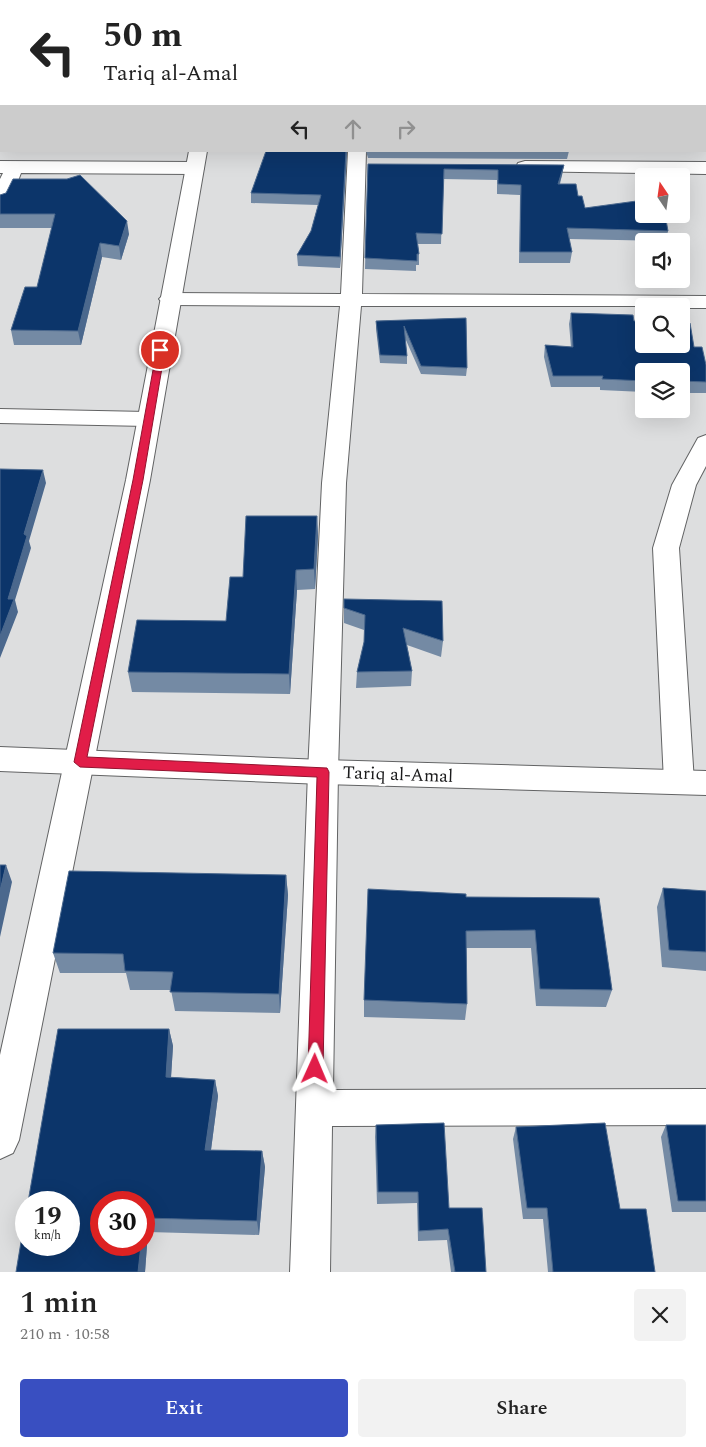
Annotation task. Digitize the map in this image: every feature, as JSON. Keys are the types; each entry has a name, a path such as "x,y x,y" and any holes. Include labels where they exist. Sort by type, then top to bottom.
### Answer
{"main road":[{"path":"662,152 671,168"},
{"path":"0,202 7,167 197,159 147,419 138,480 0,1140"},
{"path":"310,1272 323,772 334,483 351,299 356,159 376,166"},
{"path":"504,167 671,168"},
{"path":"690,168 706,168"},
{"path":"170,299 706,302"},
{"path":"0,416 147,419"},
{"path":"692,783 666,548 695,485 706,443"},
{"name":"Tariq al-Amal","path":"0,759 323,772 692,783"},
{"path":"314,1108 706,1107"}],"building":[{"path":"266,152 346,152 340,257 297,255 311,231 321,195 251,193"},
{"path":"368,164 564,165 558,184 576,184 578,196 582,196 585,208 635,201 635,223 667,223 668,231 567,228 572,252 520,252 521,185 498,184 498,170 444,169 442,234 416,233 419,254 417,254 417,261 365,258"},
{"path":"80,175 127,221 119,246 100,243 78,331 11,330 25,287 37,287 55,214 0,214 0,195 6,193 13,179 67,179"},
{"path":"571,313 633,315 635,321 635,353 690,353 690,323 694,347 702,347 706,365 706,382 690,381 690,363 635,363 635,381 602,379 603,376 553,376 545,345 573,347"},
{"path":"466,318 467,368 421,366 404,326 407,356 380,355 376,321"},
{"path":"0,469 43,470 24,534 27,536 8,599 14,599 0,636"},
{"path":"246,516 317,516 314,569 296,570 289,674 128,672 137,620 226,621 230,577 243,577"},
{"path":"344,599 442,601 443,641 403,628 412,671 357,672 364,642 365,615 344,608"},
{"path":"0,865 6,865 0,891"},
{"path":"69,871 286,875 279,994 170,992 173,972 125,971 123,954 53,953"},
{"path":"663,888 706,891 706,952 669,950"},
{"path":"368,889 466,894 466,897 599,898 612,990 540,989 535,930 466,931 467,1004 364,1000"},
{"path":"58,1029 169,1029 166,1077 215,1080 205,1150 262,1151 257,1221 155,1218 155,1191 90,1191 90,1256 140,1256 138,1272 16,1272 19,1256 80,1256 80,1191 30,1191"},
{"path":"444,1123 449,1208 482,1208 486,1272 455,1272 448,1229 419,1231 418,1192 378,1192 376,1125"},
{"path":"605,1123 620,1209 646,1209 655,1272 553,1272 547,1208 527,1208 516,1127"},
{"path":"666,1125 706,1125 706,1201 678,1201"}],"route":[{"path":"160,350 138,480 80,762 323,772 315,1069"}]}
